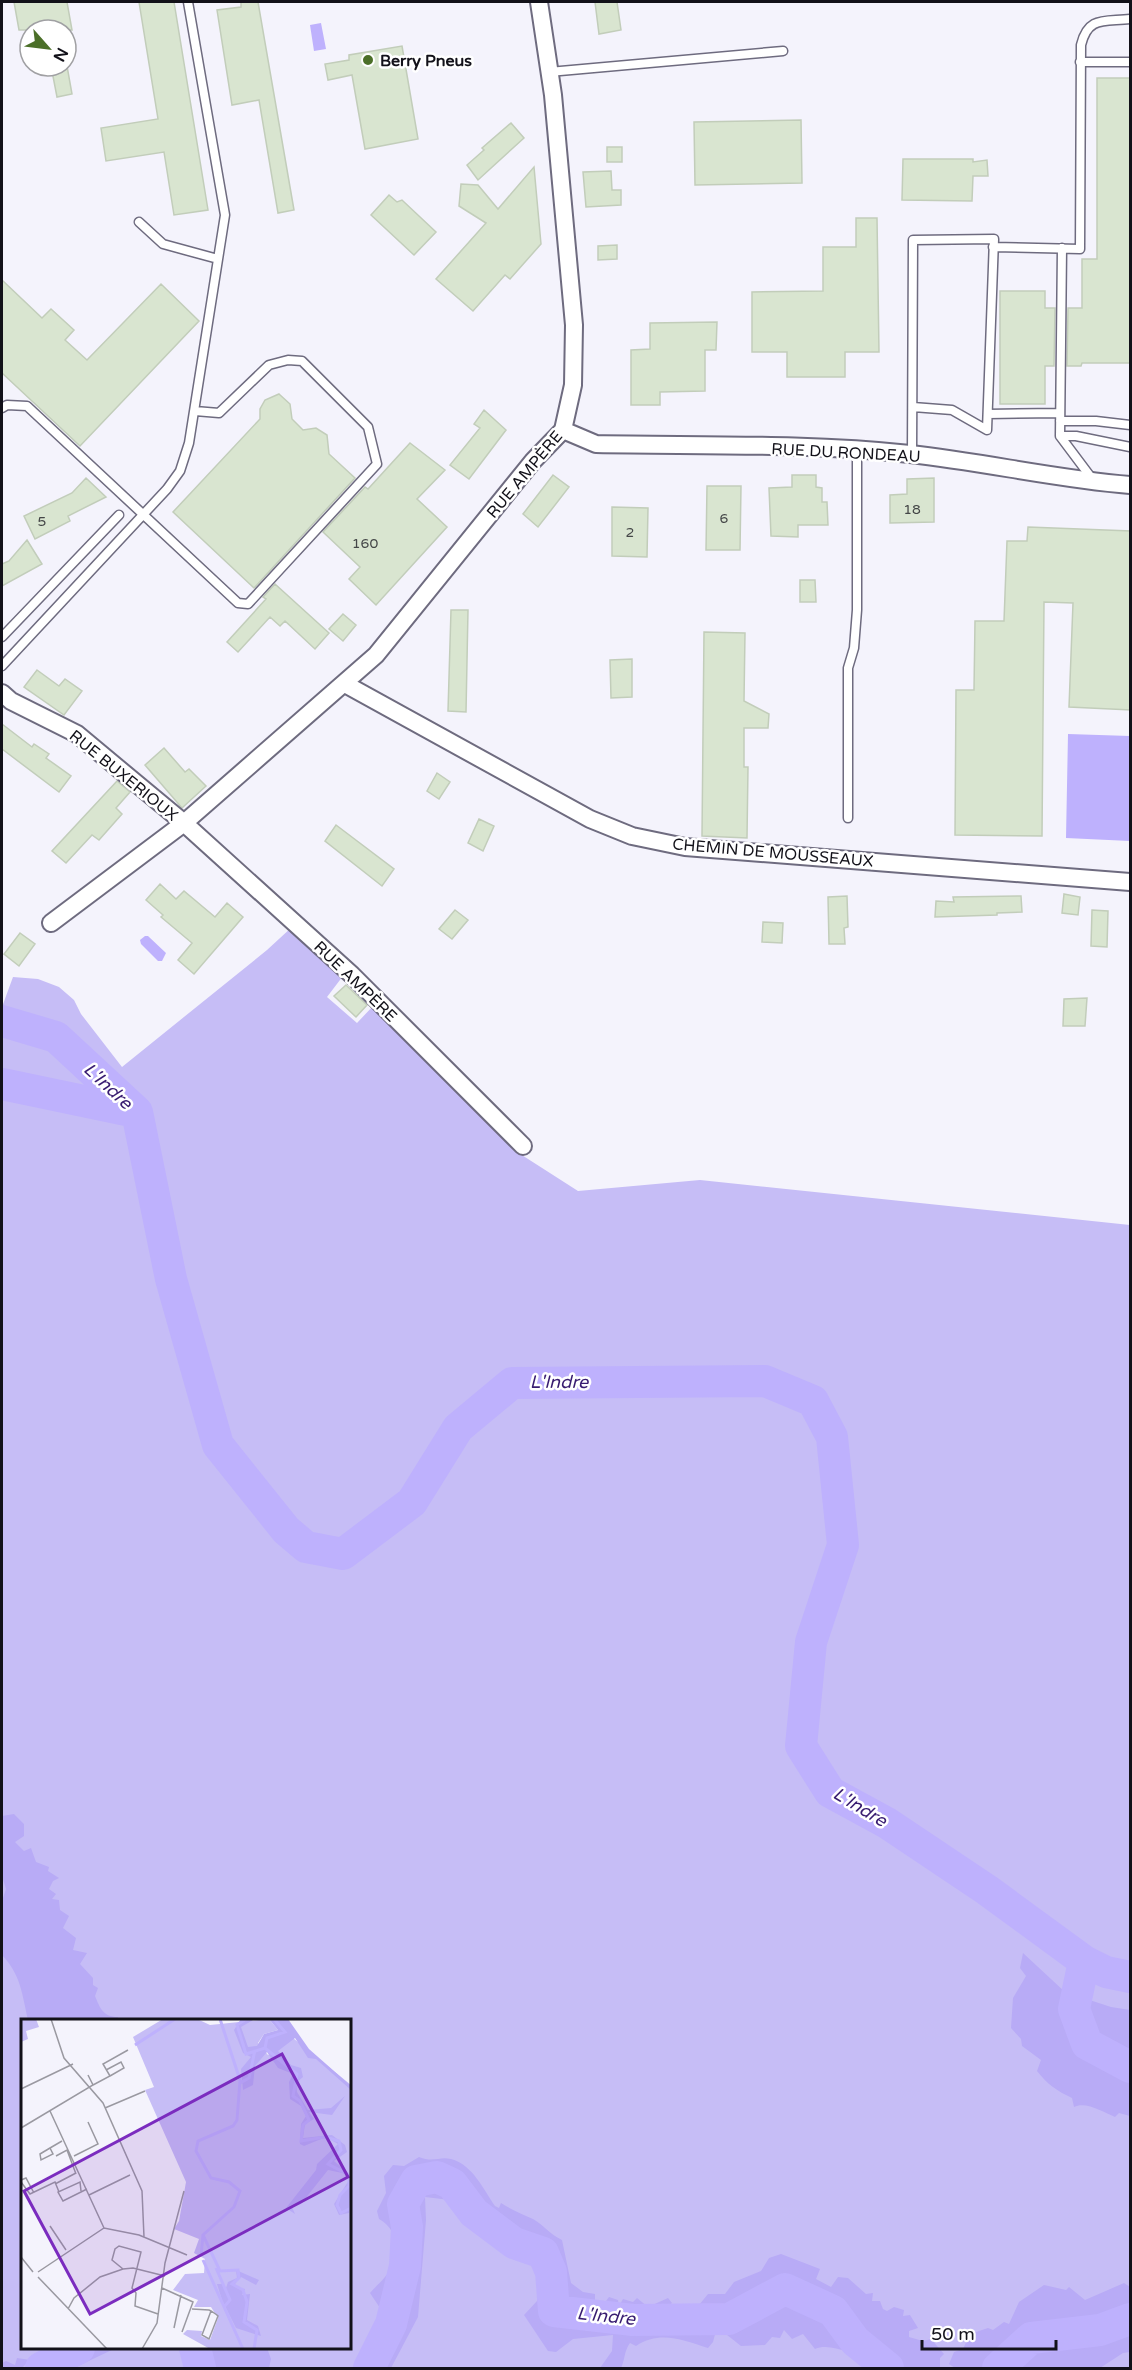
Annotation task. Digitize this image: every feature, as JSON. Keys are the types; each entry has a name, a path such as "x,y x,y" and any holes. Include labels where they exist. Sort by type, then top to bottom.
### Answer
{"street":[{"name":"RUE AMPÈRE","path":"51,923 184,823 376,655 533,461 563,430 573,385 574,324 549,72 539,2"},
{"name":"RUE DU RONDEAU","path":"563,430 596,444 857,449 912,454 1095,482 1131,484"},
{"name":"CHEMIN DE MOUSSEAUX","path":"345,684 590,819 632,836 685,847 1131,882"},
{"name":"RUE BUXERIOUX","path":"2,693 11,701 78,734 184,823"},
{"name":"RUE AMPÈRE","path":"184,823 352,975 523,1146"}],"lane":[{"path":"2,666 167,489 180,471 189,443 225,215 188,2"},
{"path":"993,247 1080,249 1081,45 1088,27 1092,24 1131,19"},
{"path":"549,72 783,51"},
{"path":"1080,62 1131,62"},
{"path":"139,222 163,244 218,259"},
{"path":"912,454 913,240 994,239 987,430 952,411 913,407"},
{"path":"1062,248 1060,436 1095,482"},
{"path":"2,408 7,405 27,406 238,603 248,604 377,464 368,427 302,361 288,360 269,365 219,413 195,411"},
{"path":"988,414 1060,417 1131,425"},
{"path":"1060,436 1076,436 1131,447"},
{"path":"848,818 848,668 854,648 857,610 857,449"},
{"path":"2,638 118,515"}],"shaded area":[{"path":"321,23 326,49 314,51 310,25"},
{"path":"1068,734 1130,736 1130,841 1066,838"},
{"path":"292,927 343,976 327,997 357,1023 374,1005 514,1150 578,1191 700,1180 1130,1225 1130,2368 2,2368 2,1007 13,977 38,979 59,987 74,1000 81,1014 122,1067 267,950"},
{"path":"148,936 166,953 162,961 158,961 141,944 140,940"},
{"path":"14,1814 24,1824 24,1836 15,1842 24,1851 31,1848 36,1862 49,1867 48,1871 59,1878 53,1881 49,1889 56,1894 52,1899 59,1900 60,1910 69,1916 63,1928 76,1938 73,1950 87,1953 80,1964 93,1978 93,1985 98,1988 95,1996 101,2008 105,2014 118,2017 117,2019 28,2019 17,1978 2,1955 2,1901 6,1889 2,1876 2,1816"},
{"path":"1023,1953 1065,1992 1111,2007 1130,2010 1130,2116 1119,2113 1115,2117 1084,2105 1074,2107 1072,2098 1053,2087 1037,2071 1041,2060 1022,2046 1021,2039 1011,2028 1013,1998 1026,1976 1020,1968"},
{"path":"419,2157 447,2158 459,2162 477,2178 495,2206 499,2208 501,2203 533,2219 562,2240 571,2283 583,2292 595,2294 595,2300 603,2305 609,2297 618,2300 619,2306 623,2299 633,2302 637,2298 648,2307 668,2298 672,2303 664,2310 670,2311 676,2304 688,2310 699,2305 708,2294 725,2294 734,2282 761,2271 769,2258 781,2254 820,2269 816,2279 831,2287 838,2277 848,2278 866,2294 873,2293 872,2301 880,2301 883,2309 887,2311 894,2307 904,2310 903,2316 910,2315 918,2328 909,2331 909,2337 923,2341 931,2339 944,2354 940,2358 940,2368 875,2368 869,2365 869,2357 835,2348 815,2349 803,2334 792,2339 784,2330 780,2338 772,2337 765,2345 741,2346 717,2327 713,2342 708,2348 663,2337 645,2341 636,2346 630,2343 621,2368 600,2368 612,2351 613,2335 573,2339 556,2352 548,2351 524,2315 537,2301 542,2267 528,2257 478,2231 450,2200 425,2197 426,2220 418,2317 391,2368 371,2368 387,2329 375,2322 382,2311 370,2293 386,2276 396,2252 393,2233 379,2219 377,2211 386,2193 384,2176 393,2165 404,2166"},
{"path":"1124,2283 1130,2287 1130,2352 1123,2353 1100,2368 955,2368 949,2364 954,2352 963,2349 970,2334 988,2328 993,2330 1004,2322 1009,2324 1019,2302 1044,2285 1066,2290 1069,2287 1085,2300"},
{"path":"42,2349 114,2349 74,2368 41,2368 44,2367"},
{"path":"179,2349 267,2349 271,2359 269,2368 190,2368"},
{"path":"17,2358 30,2360 22,2368 2,2368 2,2363 6,2361 15,2365"}],"building":[{"path":"14,2 67,2 70,18 18,18 18,24"},
{"path":"139,2 174,2 208,210 174,215 164,152 106,161 101,128 158,119"},
{"path":"241,2 258,2 294,210 278,213 259,100 232,105 217,10 241,7"},
{"path":"595,2 617,2 621,30 599,34"},
{"path":"402,46 418,139 365,149 352,75 328,80 325,64 349,60 349,55"},
{"path":"53,78 69,78 72,94 57,97"},
{"path":"1097,78 1131,78 1131,363 1082,363 1081,366 1067,366 1068,308 1082,308 1082,259 1097,259"},
{"path":"801,120 802,183 695,185 694,122"},
{"path":"511,123 524,138 478,180 467,165 484,150 482,148"},
{"path":"607,147 622,147 622,162 607,162"},
{"path":"903,159 973,159 973,162 987,160 988,176 973,176 972,201 902,200"},
{"path":"534,167 541,244 510,279 505,275 473,311 436,279 486,223 459,206 461,184 478,185 498,209"},
{"path":"611,171 612,190 621,190 621,205 586,207 583,172"},
{"path":"389,195 397,202 402,200 436,232 414,255 371,215"},
{"path":"856,218 877,218 879,352 845,352 845,377 787,377 787,352 752,352 752,292 823,291 823,247 856,247"},
{"path":"617,245 617,259 598,260 598,246"},
{"path":"2,280 42,318 51,309 74,330 65,340 87,360 161,284 199,321 80,446 2,373"},
{"path":"1000,291 1045,291 1045,308 1055,308 1054,366 1045,366 1045,404 1000,404"},
{"path":"717,322 716,350 705,350 705,391 660,392 660,405 631,405 631,350 650,349 650,323"},
{"path":"279,394 290,404 292,419 303,430 316,428 327,435 329,454 355,478 254,588 173,512 260,419 260,409 265,400"},
{"path":"484,410 506,430 469,479 450,465 480,428 474,424"},
{"path":"410,443 445,470 417,499 447,527 376,605 349,579 360,567 323,532 365,487 368,489"},
{"path":"553,475 569,487 538,527 523,514"},
{"path":"792,475 816,475 816,487 822,488 822,502 827,502 828,525 798,525 798,537 771,536 769,488 792,487"},
{"path":"86,478 106,497 68,516 70,521 35,539 24,516 72,493"},
{"path":"934,478 934,522 890,523 890,495 907,494 907,479"},
{"path":"707,486 741,486 740,550 706,550"},
{"path":"612,507 648,508 647,557 612,556"},
{"path":"1028,527 1131,531 1131,710 1069,707 1073,603 1044,602 1042,836 955,835 956,690 974,690 975,621 1004,621 1007,541 1027,541"},
{"path":"27,540 42,564 2,586 2,564 9,561"},
{"path":"800,580 815,580 816,602 800,602"},
{"path":"275,584 329,633 315,649 285,621 280,626 270,617 238,652 227,642 266,599 263,597"},
{"path":"451,610 468,610 466,712 448,711"},
{"path":"343,614 356,625 343,641 329,629"},
{"path":"704,632 745,633 744,701 769,714 768,728 744,728 744,767 748,767 747,838 702,836"},
{"path":"632,659 632,697 611,698 610,660"},
{"path":"37,670 59,686 65,679 82,691 64,715 24,687"},
{"path":"2,724 32,747 34,744 49,754 46,758 71,776 59,792 2,749"},
{"path":"164,748 185,772 189,769 206,786 182,808 145,765"},
{"path":"437,773 450,782 439,799 427,791"},
{"path":"117,781 130,792 116,808 122,814 99,840 92,835 66,863 52,851"},
{"path":"479,819 494,826 483,851 468,843"},
{"path":"336,825 394,869 382,886 325,841"},
{"path":"160,884 176,899 184,891 215,917 227,903 243,917 194,974 178,960 192,943 161,917 163,915 146,900"},
{"path":"1064,894 1080,897 1078,915 1062,913"},
{"path":"847,896 848,927 844,928 845,944 829,944 828,897"},
{"path":"1021,896 1022,912 935,917 936,901 954,902 953,897"},
{"path":"455,910 468,920 452,939 439,929"},
{"path":"1092,910 1108,911 1107,947 1091,946"},
{"path":"763,922 783,923 782,943 762,942"},
{"path":"20,933 35,944 19,966 4,954"},
{"path":"346,985 367,1005 356,1017 334,996"},
{"path":"1087,998 1085,1026 1063,1026 1064,999"}],"waterway":[{"name":"L'Indre","path":"2,1021 56,1037 137,1112 171,1279 218,1445 286,1530 306,1547 343,1554 412,1502 458,1428 512,1383 765,1381 813,1401 832,1437 843,1545 811,1642 801,1746 830,1792 887,1823 987,1890 1084,1961 1106,1972 1130,1977"},
{"path":"2,1084 136,1112"},
{"name":"L'Indre","path":"1084,1961 1074,2009 1087,2044 1130,2067"},
{"name":"L'Indre","path":"369,2368 391,2324 405,2266 407,2227 403,2204 416,2181 437,2177 452,2184 474,2213 514,2243 543,2253 551,2272 554,2311 633,2320 729,2319 785,2289 833,2311 855,2341 888,2368"},
{"name":"L'Indre","path":"998,2368 1031,2338 1100,2330 1130,2319"},
{"name":"L'Indre","path":"41,2368 77,2349"},
{"name":"L'Indre","path":"195,2349 200,2368"}],"place":[{"name":"Berry Pneus","path":"368,60"}]}
